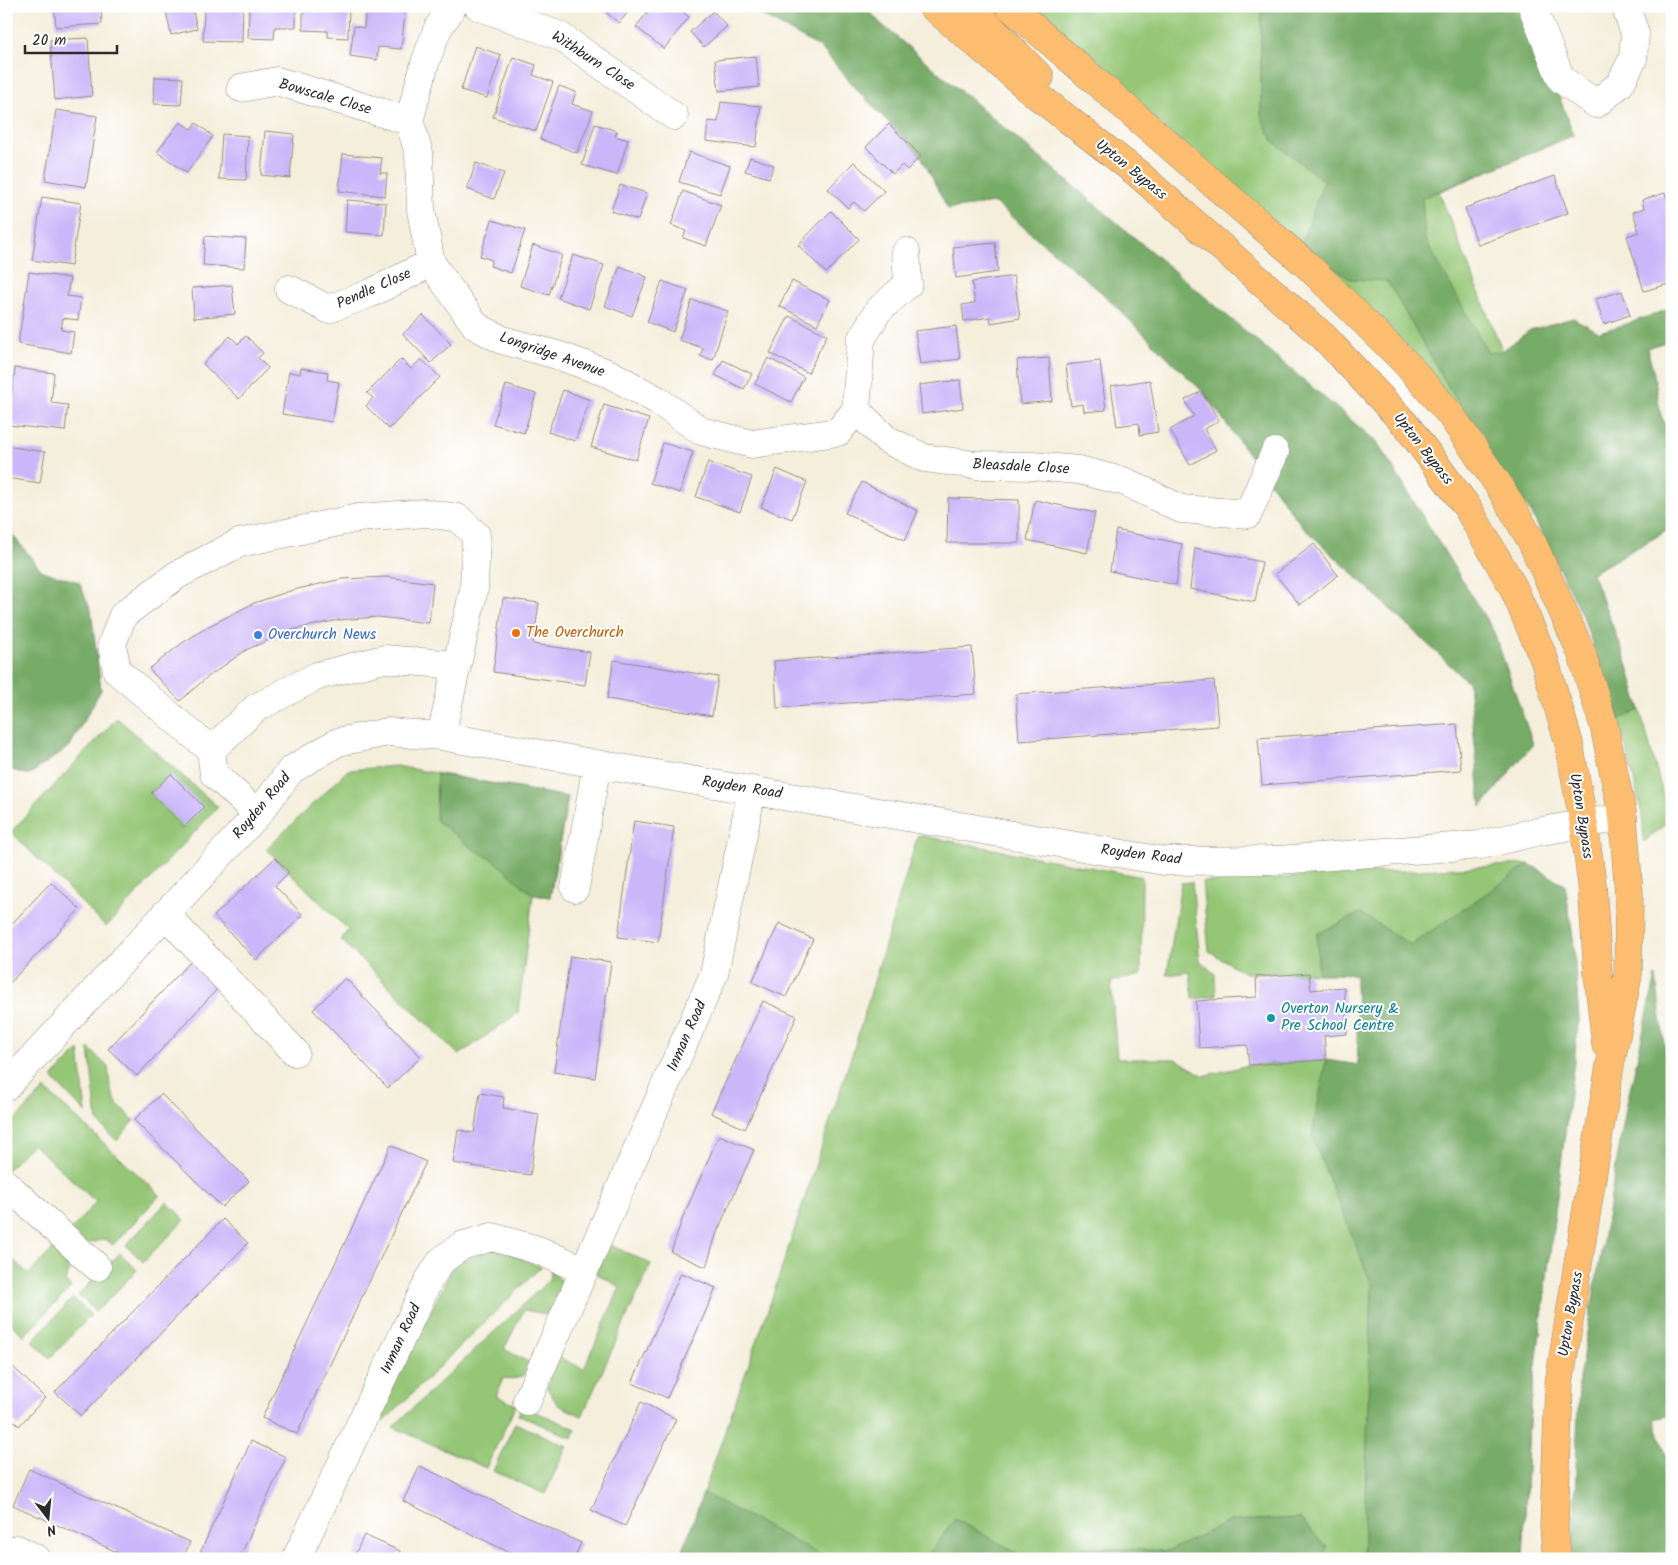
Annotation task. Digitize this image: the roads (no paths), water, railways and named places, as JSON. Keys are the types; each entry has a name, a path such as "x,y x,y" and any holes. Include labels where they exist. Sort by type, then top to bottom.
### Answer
{"main road":[{"name":"Upton Bypass","path":"932,6 1034,93 1137,173 1324,337 1407,426 1467,507 1513,587 1544,659 1568,743 1584,825 1592,884 1598,974 1609,1071"},
{"path":"969,6 1137,173"},
{"name":"Upton Bypass","path":"1009,6 1308,266 1405,362 1450,414 1500,487 1532,542 1581,652 1604,726 1622,817 1629,894 1628,975 1609,1071 1559,1383 1554,1527 1557,1559"}],"street":[{"path":"409,121 426,60 438,28 453,6"},
{"name":"Withburn Close","path":"478,6 560,36 674,116"},
{"path":"1532,6 1561,79 1596,104 1620,84 1633,59 1635,33 1625,6"},
{"name":"Bowscale Close","path":"240,88 277,81 409,121"},
{"name":"Longridge Avenue","path":"409,121 419,153 421,210 431,263 476,326 502,340 557,355 610,374 658,400 701,431 752,444 838,432 856,410"},
{"path":"856,410 861,340 878,311 908,284 906,252"},
{"name":"Pendle Close","path":"289,289 328,309 369,294 431,263"},
{"name":"Bleasdale Close","path":"856,410 886,439 924,458 976,465 1032,466 1079,470 1126,482 1181,509 1248,514 1275,452"},
{"path":"258,814 214,774 211,750 117,671 112,644 123,616 177,574 239,543 358,518 426,513 458,518 476,535 474,589 441,736"},
{"path":"211,750 256,708 317,676 384,659 457,665"},
{"name":"Royden Road","path":"6,1087 258,814 291,770 338,742 388,732 441,736 1164,861 1278,860 1480,845 1536,832 1622,817"},
{"path":"575,888 597,764"},
{"name":"Inman Road","path":"527,1401 714,974 752,790"},
{"path":"165,914 295,1052"},
{"path":"6,1184 97,1267"},
{"name":"Inman Road","path":"296,1559 429,1280 441,1261 460,1246 492,1238 538,1250 584,1270"}],"place":[{"name":"The Overchurch","path":"516,633"},
{"name":"Overchurch News","path":"258,635"},
{"name":"Overton Nursery & Pre School Centre","path":"1271,1018"}]}
